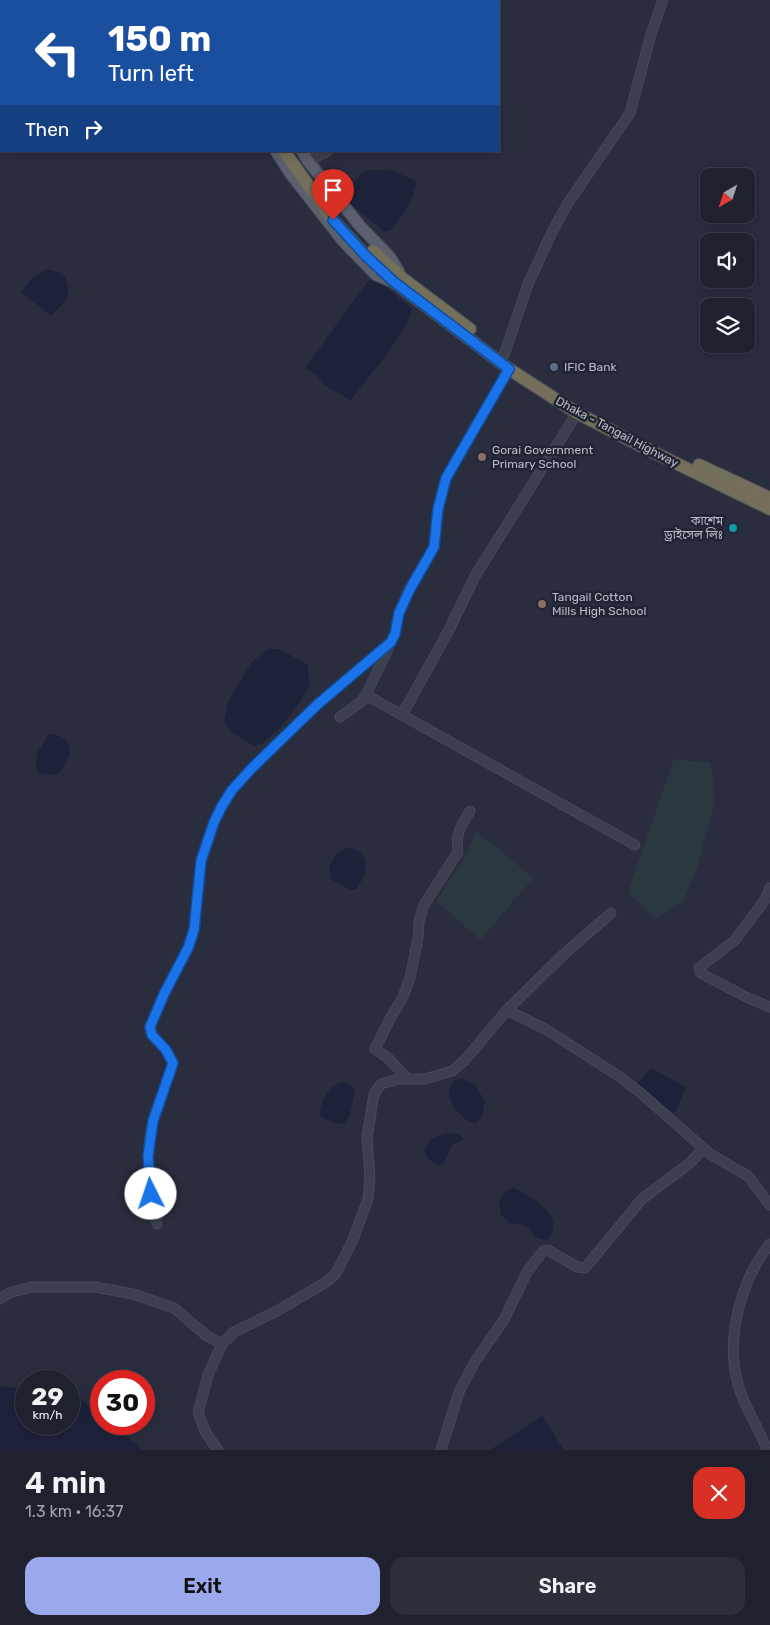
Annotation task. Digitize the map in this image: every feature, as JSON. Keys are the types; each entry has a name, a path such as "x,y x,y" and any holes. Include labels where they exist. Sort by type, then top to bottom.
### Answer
{"highway":[{"name":"Dhaka - Tangail Highway","path":"285,152 333,220 366,256 398,280 541,381 628,432 770,498"},
{"name":"Dhaka - Tangail Highway","path":"295,152 340,216 398,280 509,369 577,413 770,509"}],"main road":[{"path":"277,152 290,173 343,241 376,275 398,280"},
{"path":"305,156 360,226 390,257 398,280"}],"street":[{"path":"504,355 528,284 553,230 568,203 630,113 651,34 663,0"},
{"path":"305,156 323,152"},
{"path":"340,718 361,702 366,695 395,634 399,613 410,589 434,547 438,509 446,478 509,369"},
{"path":"402,715 449,630 475,576 577,413"},
{"path":"157,1224 151,1194 148,1156 153,1121 173,1063 166,1050 152,1035 150,1027 164,994 188,948 194,930 201,861 214,822 232,790 252,768 318,704 391,642"},
{"path":"366,695 635,845"},
{"path":"408,1079 388,1058 375,1049 391,1016 403,997 410,978 418,938 419,922 424,905 458,852 458,830 470,811"},
{"path":"770,888 764,901 735,940 699,968 700,972 704,975 770,1007"},
{"path":"218,1450 206,1433 198,1413 208,1375 222,1344 234,1332 277,1311 328,1281 336,1273 352,1242 368,1199 370,1176 368,1137 374,1094 381,1084 398,1079 425,1079 452,1071 465,1060 507,1010 563,955 611,913"},
{"path":"507,1010 547,1030 642,1094 710,1154 748,1176 770,1205"},
{"path":"441,1450 459,1392 476,1360 505,1318 527,1272 543,1251 548,1250 576,1267 585,1268 642,1199 690,1163 703,1148"},
{"path":"767,1450 738,1384 733,1360 734,1326 744,1292 760,1256 770,1244"},
{"path":"0,1299 9,1293 31,1287 95,1287 133,1294 174,1308 207,1336 222,1344"}],"shaded area":[{"path":"674,759 711,763 715,801 698,865 684,901 656,919 628,892"},
{"path":"476,831 534,878 480,940 436,901 466,855"}],"water":[{"path":"370,170 389,170 417,181 409,205 392,230 385,232 350,204 345,196 361,174"},
{"path":"47,269 63,273 68,287 65,301 51,316 21,292 32,278"},
{"path":"374,277 412,309 403,330 351,401 325,385 316,375 305,368 368,281"},
{"path":"268,649 279,649 308,665 309,686 296,708 279,729 264,743 254,746 230,731 224,720 228,702 251,663"},
{"path":"49,734 65,739 70,747 65,764 60,772 55,774 41,773 36,769 37,753"},
{"path":"347,847 362,854 366,864 364,875 357,889 351,890 332,880 329,867 337,853"},
{"path":"651,1068 686,1087 676,1111 669,1115 638,1089 638,1083"},
{"path":"462,1078 476,1086 485,1102 481,1119 476,1123 466,1120 457,1111 449,1094 453,1081"},
{"path":"343,1082 355,1089 350,1115 344,1123 334,1123 320,1115 320,1110 326,1094 333,1086"},
{"path":"451,1133 460,1135 463,1139 451,1146 445,1162 440,1165 435,1163 428,1158 424,1150 434,1137"},
{"path":"512,1187 537,1201 550,1216 553,1224 552,1232 546,1240 536,1237 525,1226 510,1223 501,1215 499,1204 504,1192"},
{"path":"0,1386 15,1388 15,1435 80,1435 80,1398 90,1407 90,1435 125,1435 143,1450 0,1450"},
{"path":"542,1416 564,1450 490,1450"}],"place":[{"name":"IFIC Bank","path":"554,367"},
{"name":"Gorai Government Primary School","path":"482,457"},
{"name":"কাশেম ড্রাইসেল লিঃ","path":"733,528"},
{"name":"Tangail Cotton Mills High School","path":"542,604"}],"route":[{"path":"151,1194 148,1156 153,1121 173,1063 166,1050 152,1035 150,1027 164,994 188,948 194,930 198,876 214,822 232,790 252,768 318,704 391,642 395,634 399,613 410,589 434,547 438,509 446,478 509,369 394,282 347,237 333,220"}]}
